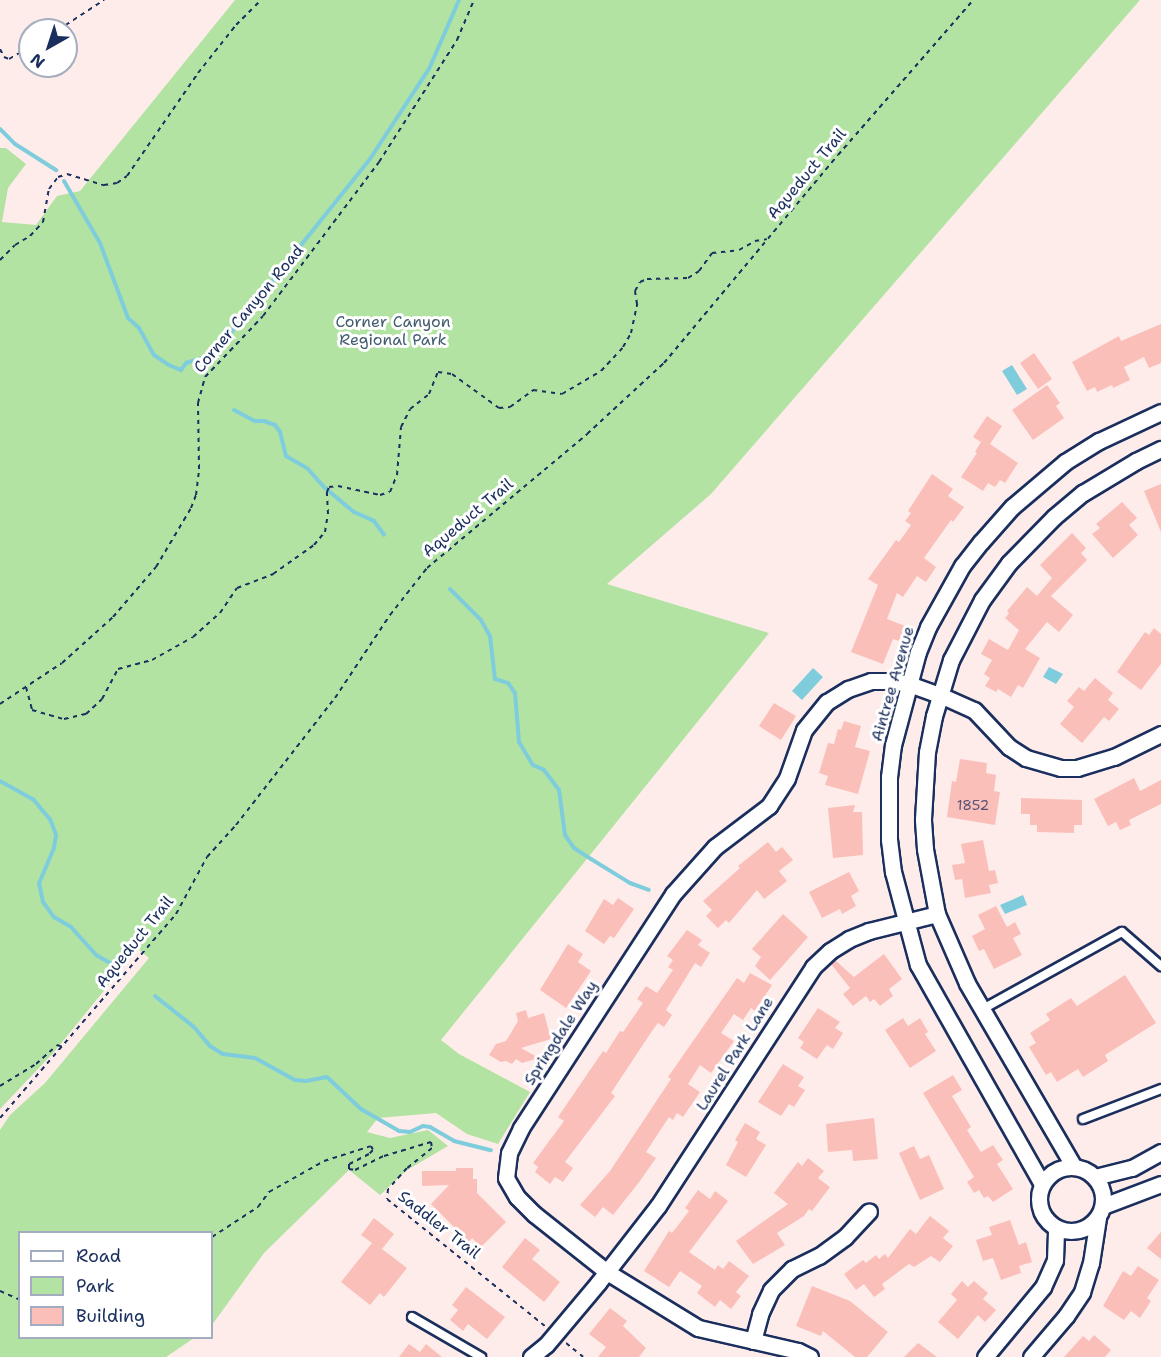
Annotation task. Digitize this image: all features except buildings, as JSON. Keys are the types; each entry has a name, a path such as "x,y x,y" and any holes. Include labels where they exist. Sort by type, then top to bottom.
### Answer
{"street":[{"name":"Aintree Avenue","path":"1042,1184 923,975 905,922 893,872 888,807 893,745 918,652 943,598 963,566 998,523 1065,462 1099,441 1161,412"},
{"path":"1074,1167 981,1010 955,958 937,914 923,819 927,752 940,695 951,660 966,629 1009,563 1053,518 1083,493 1136,461 1161,449"},
{"name":"Springdale Way","path":"810,1357 798,1351 698,1328 607,1272 534,1214 517,1197 506,1178 509,1153 521,1128 673,894 715,847 770,806 787,778 804,730 827,702 848,688 871,681 909,684 940,695 974,710 1009,747 1043,765 1077,768 1095,764 1131,751 1161,734"},
{"name":"Laurel Park Lane","path":"531,1357 555,1334 658,1206 813,967 830,951 849,939 937,914"},
{"path":"1095,1177 1132,1168 1161,1152"},
{"path":"1031,1357 1066,1316 1082,1292 1091,1263 1101,1212 1103,1191 1095,1177 1082,1168 1074,1167 1055,1171 1042,1184 1039,1204 1048,1222 1056,1228 1074,1232 1091,1225 1101,1212 1161,1184"},
{"path":"753,1341 760,1314 771,1290 792,1269 819,1256 845,1237 869,1211"},
{"path":"985,1357 1047,1280 1055,1260 1056,1228"}],"lane":[{"path":"981,1010 1122,932 1161,966"},
{"path":"1083,1119 1161,1089"},
{"path":"412,1317 482,1357"}],"path":[{"path":"76,18 104,0"},
{"path":"0,260 15,245 30,236 43,222 49,189 58,177 67,174 104,185 117,183 128,176 198,73 236,25 261,0"},
{"name":"Corner Canyon Road","path":"0,704 62,663 113,617 156,567 196,495 200,469 198,403 205,377 263,316 379,162 457,40 474,0"},
{"name":"Aqueduct Trail","path":"0,1118 176,914 207,857 236,825 335,698 390,615 428,568 587,434 664,363 767,239 973,0"},
{"path":"0,49 4,57 9,59 18,54"},
{"path":"26,687 32,710 64,719 86,714 102,699 118,669 152,660 194,637 220,613 237,588 273,574 322,539 328,514 326,495 329,487 338,486 380,495 390,492 397,475 401,427 410,409 429,394 438,372 452,374 499,408 515,405 532,390 562,394 601,371 623,347 631,333 637,304 635,291 640,282 647,279 688,278 699,271 712,254 739,250 755,241 767,239"},
{"path":"0,1086 36,1064 57,1046 63,1047"},
{"name":"Saddler Trail","path":"213,1236 258,1207 269,1192 324,1161 371,1146 373,1149 369,1154 350,1164 349,1169 355,1170 384,1156 430,1142 432,1148 407,1168 388,1189 387,1199 583,1357"},
{"path":"0,1291 18,1299"}],"green space":[{"name":"Corner Canyon Regional Park","path":"235,0 1140,0 711,494 607,584 769,633 441,1040 459,1054 530,1092 498,1144 467,1134 436,1113 378,1118 367,1132 390,1138 428,1130 448,1146 407,1170 380,1195 349,1170 264,1253 213,1324 213,1231 18,1231 18,1339 193,1339 166,1357 0,1357 0,1130 10,1115 45,1083 149,958 138,949 54,1052 0,1109 0,148 6,148 26,164 8,188 2,222 36,225 57,196 80,191"}],"water":[{"path":"1012,365 1027,389 1017,395 1002,371"},
{"path":"1049,667 1063,674 1056,684 1043,677"},
{"path":"813,668 823,677 802,700 792,691"},
{"path":"1023,895 1027,905 1005,914 1000,905"}],"waterway":[{"path":"64,181 100,243 128,318 139,328 154,355 181,370 186,363 209,356 221,345 370,159 429,69 459,0"},
{"path":"0,129 15,144 56,170"},
{"path":"234,410 255,421 275,425 280,432 286,456 307,468 324,487 354,512 374,521 384,535"},
{"path":"450,589 481,620 490,636 495,679 508,683 515,693 519,742 533,765 544,770 559,790 565,835 574,848 630,883 649,890"},
{"path":"0,781 33,799 50,819 56,835 54,848 39,883 43,902 54,917 71,927 96,955 114,965"},
{"path":"155,996 194,1027 210,1046 223,1054 255,1058 295,1080 306,1081 327,1077 361,1109 399,1131 410,1132 423,1126 430,1127 454,1141 491,1150"}]}
